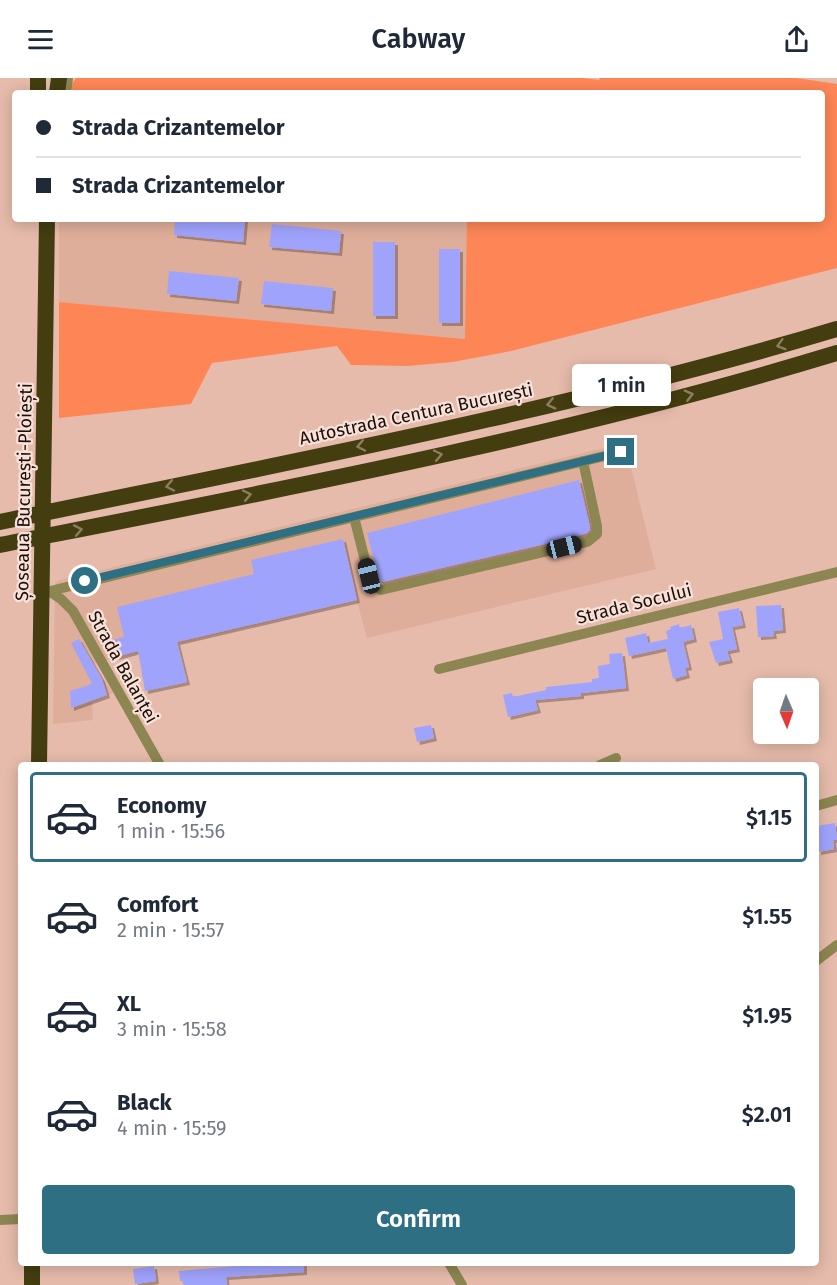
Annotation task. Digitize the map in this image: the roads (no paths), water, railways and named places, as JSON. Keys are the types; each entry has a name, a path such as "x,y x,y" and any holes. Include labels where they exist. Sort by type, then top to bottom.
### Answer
{"highway":[{"name":"Șoseaua București-Ploiești","path":"29,762 37,222"},
{"name":"Șoseaua București-Ploiești","path":"39,762 45,592 47,222"},
{"name":"Autostrada Centura București","path":"0,522 566,401 837,329"},
{"path":"0,545 128,520 571,425 764,375 837,353"},
{"path":"22,1285 23,1266"},
{"path":"32,1266 32,1285"},
{"path":"41,1266 41,1285"}],"street":[{"path":"45,592 621,452"},
{"path":"354,517 369,576 373,585 381,590 587,542 597,534 597,526 583,461"},
{"name":"Strada Socului","path":"439,669 837,572"},
{"name":"Strada Balanței","path":"45,592 61,599 73,611 158,762"},
{"path":"607,762 616,758"},
{"path":"819,805 837,801"},
{"path":"819,959 837,945"},
{"path":"0,1220 18,1219"},
{"path":"451,1266 462,1285"}]}
